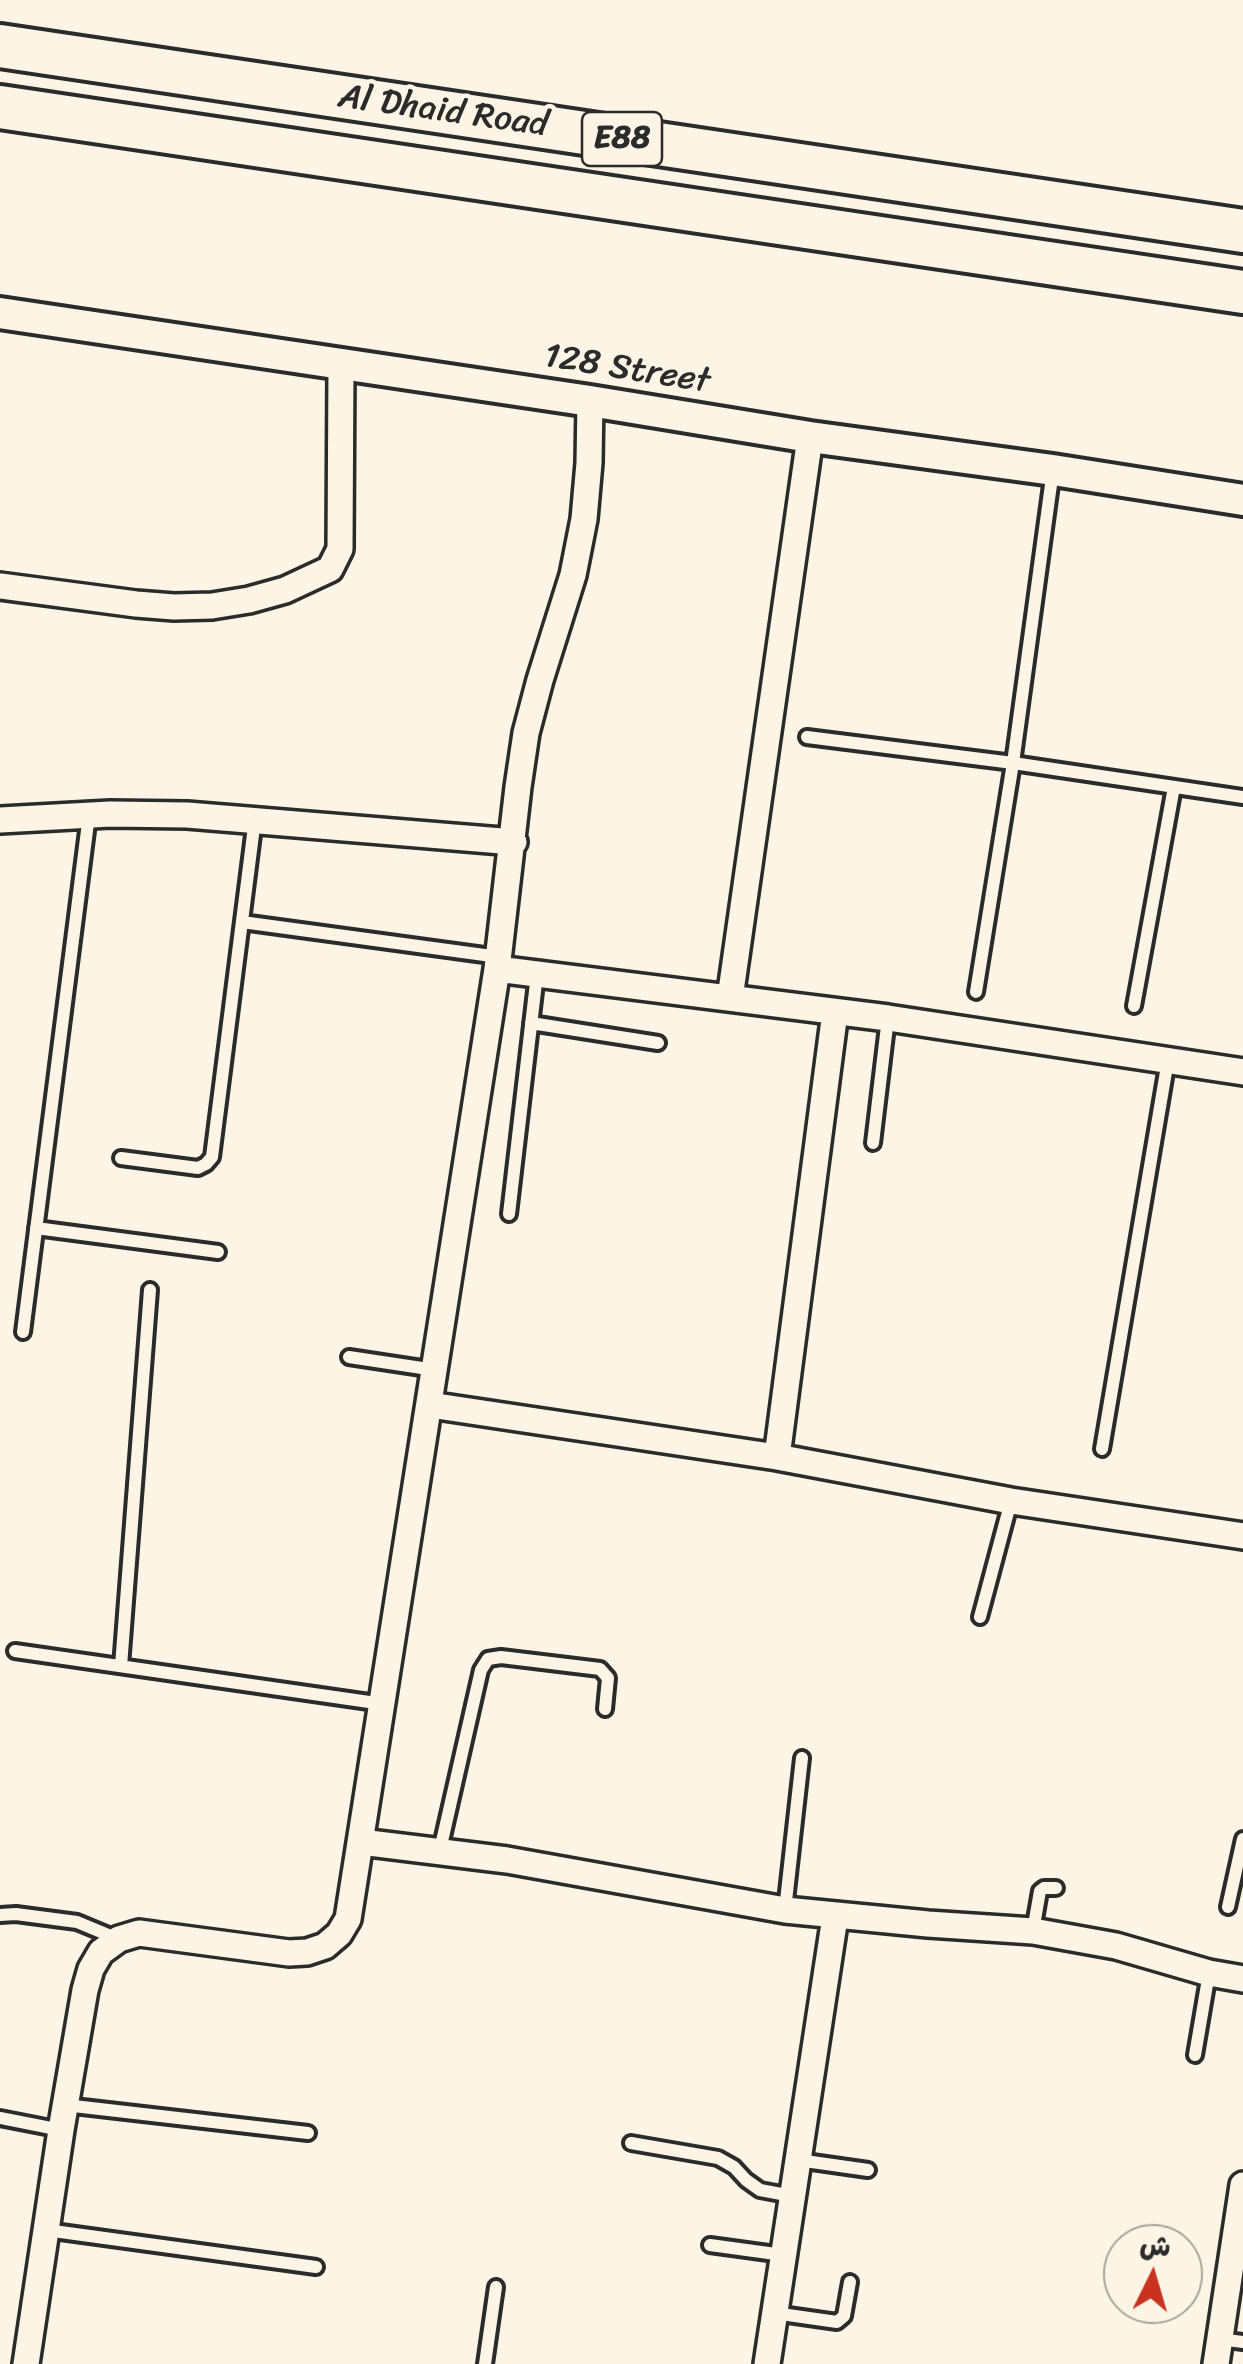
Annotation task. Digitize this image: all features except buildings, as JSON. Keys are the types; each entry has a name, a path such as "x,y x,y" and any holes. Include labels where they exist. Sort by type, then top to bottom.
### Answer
{"highway":[{"name":"Al Dhaid Road","path":"0,46 1243,231"},
{"name":"Al Dhaid Road","path":"0,107 1243,292"}],"street":[{"name":"128 Street","path":"0,314 1243,500"},
{"path":"0,586 136,604 212,606 285,590 330,569 340,549 341,365"},
{"path":"26,2364 90,1970 102,1952 119,1939 139,1933 307,1952 325,1946 348,1919 498,963 526,734 573,575 584,520 590,401"},
{"path":"730,998 810,438"},
{"path":"0,820 187,815 514,842"},
{"path":"498,963 536,974 888,1018 1243,1072"},
{"path":"777,1458 834,1012"},
{"path":"430,1405 1243,1536"},
{"path":"362,1842 579,1872 835,1917 1033,1931 1116,1946 1208,1973 1243,1978"},
{"path":"766,2364 835,1917"},
{"path":"1226,2349 1243,2185"}],"lane":[{"path":"976,992 1013,763 1053,470"},
{"path":"807,737 1243,797"},
{"path":"1134,1006 1174,787"},
{"path":"23,1332 89,815"},
{"path":"121,1158 198,1168 212,1157 255,820"},
{"path":"242,922 498,963"},
{"path":"509,1214 536,974"},
{"path":"873,1142 888,1018"},
{"path":"531,1023 658,1042"},
{"path":"1102,1449 1168,1060"},
{"path":"36,1228 218,1252"},
{"path":"121,1666 150,1290"},
{"path":"349,1357 435,1370"},
{"path":"980,1617 1012,1501"},
{"path":"15,1651 383,1704"},
{"path":"440,1850 481,1670 488,1660 501,1657 600,1669 608,1678 605,1709"},
{"path":"784,1910 802,1758"},
{"path":"1228,1907 1240,1870 1243,1838"},
{"path":"1033,1931 1040,1891 1056,1888"},
{"path":"0,1916 16,1914 77,1922 119,1939"},
{"path":"1196,2055 1208,1973"},
{"path":"0,2118 63,2118 308,2133"},
{"path":"630,2143 718,2158 760,2190 792,2196"},
{"path":"798,2160 868,2170"},
{"path":"46,2230 316,2267"},
{"path":"710,2246 783,2255"},
{"path":"774,2314 837,2322 844,2316 850,2282"},
{"path":"485,2364 496,2287"}]}
